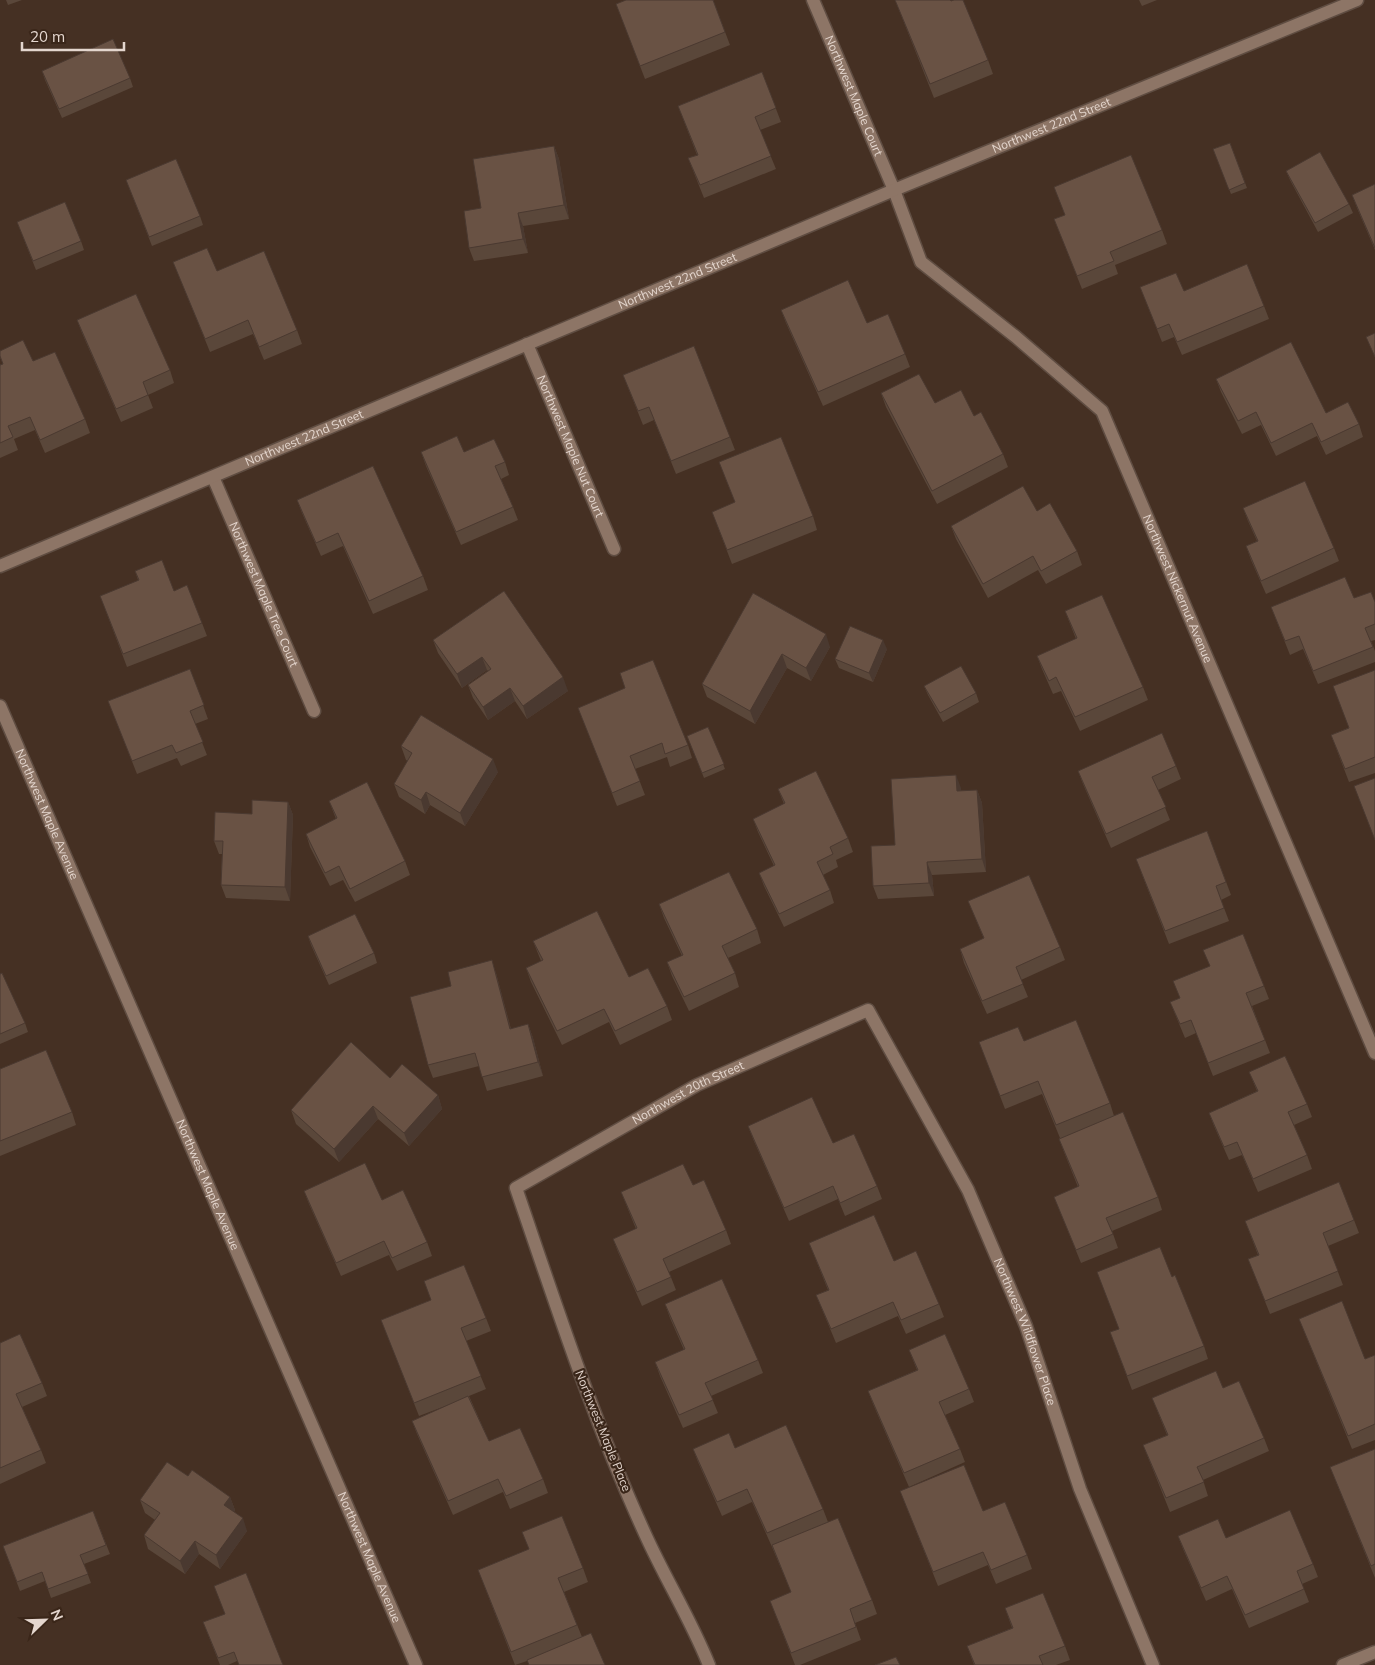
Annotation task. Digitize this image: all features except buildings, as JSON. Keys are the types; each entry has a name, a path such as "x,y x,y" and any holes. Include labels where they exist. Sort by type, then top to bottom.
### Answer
{"street":[{"name":"Northwest Maple Court","path":"813,0 894,190"},
{"name":"Northwest 22nd Street","path":"0,566 213,478 1327,6 1356,0"},
{"name":"Northwest Nickernut Avenue","path":"894,190 921,262 1016,337 1102,411 1375,1053"},
{"name":"Northwest Maple Nut Court","path":"527,344 614,548"},
{"name":"Northwest Maple Tree Court","path":"213,478 314,711"},
{"name":"Northwest Maple Avenue","path":"0,706 416,1665"},
{"name":"Northwest 20th Street","path":"516,1188 698,1085 868,1010"},
{"name":"Northwest Wildflower Place","path":"868,1010 968,1190 1026,1326 1080,1489 1153,1665"},
{"name":"Northwest Maple Place","path":"516,1188 590,1404 646,1536 699,1638 710,1665"},
{"path":"1343,1665 1375,1652"}]}
